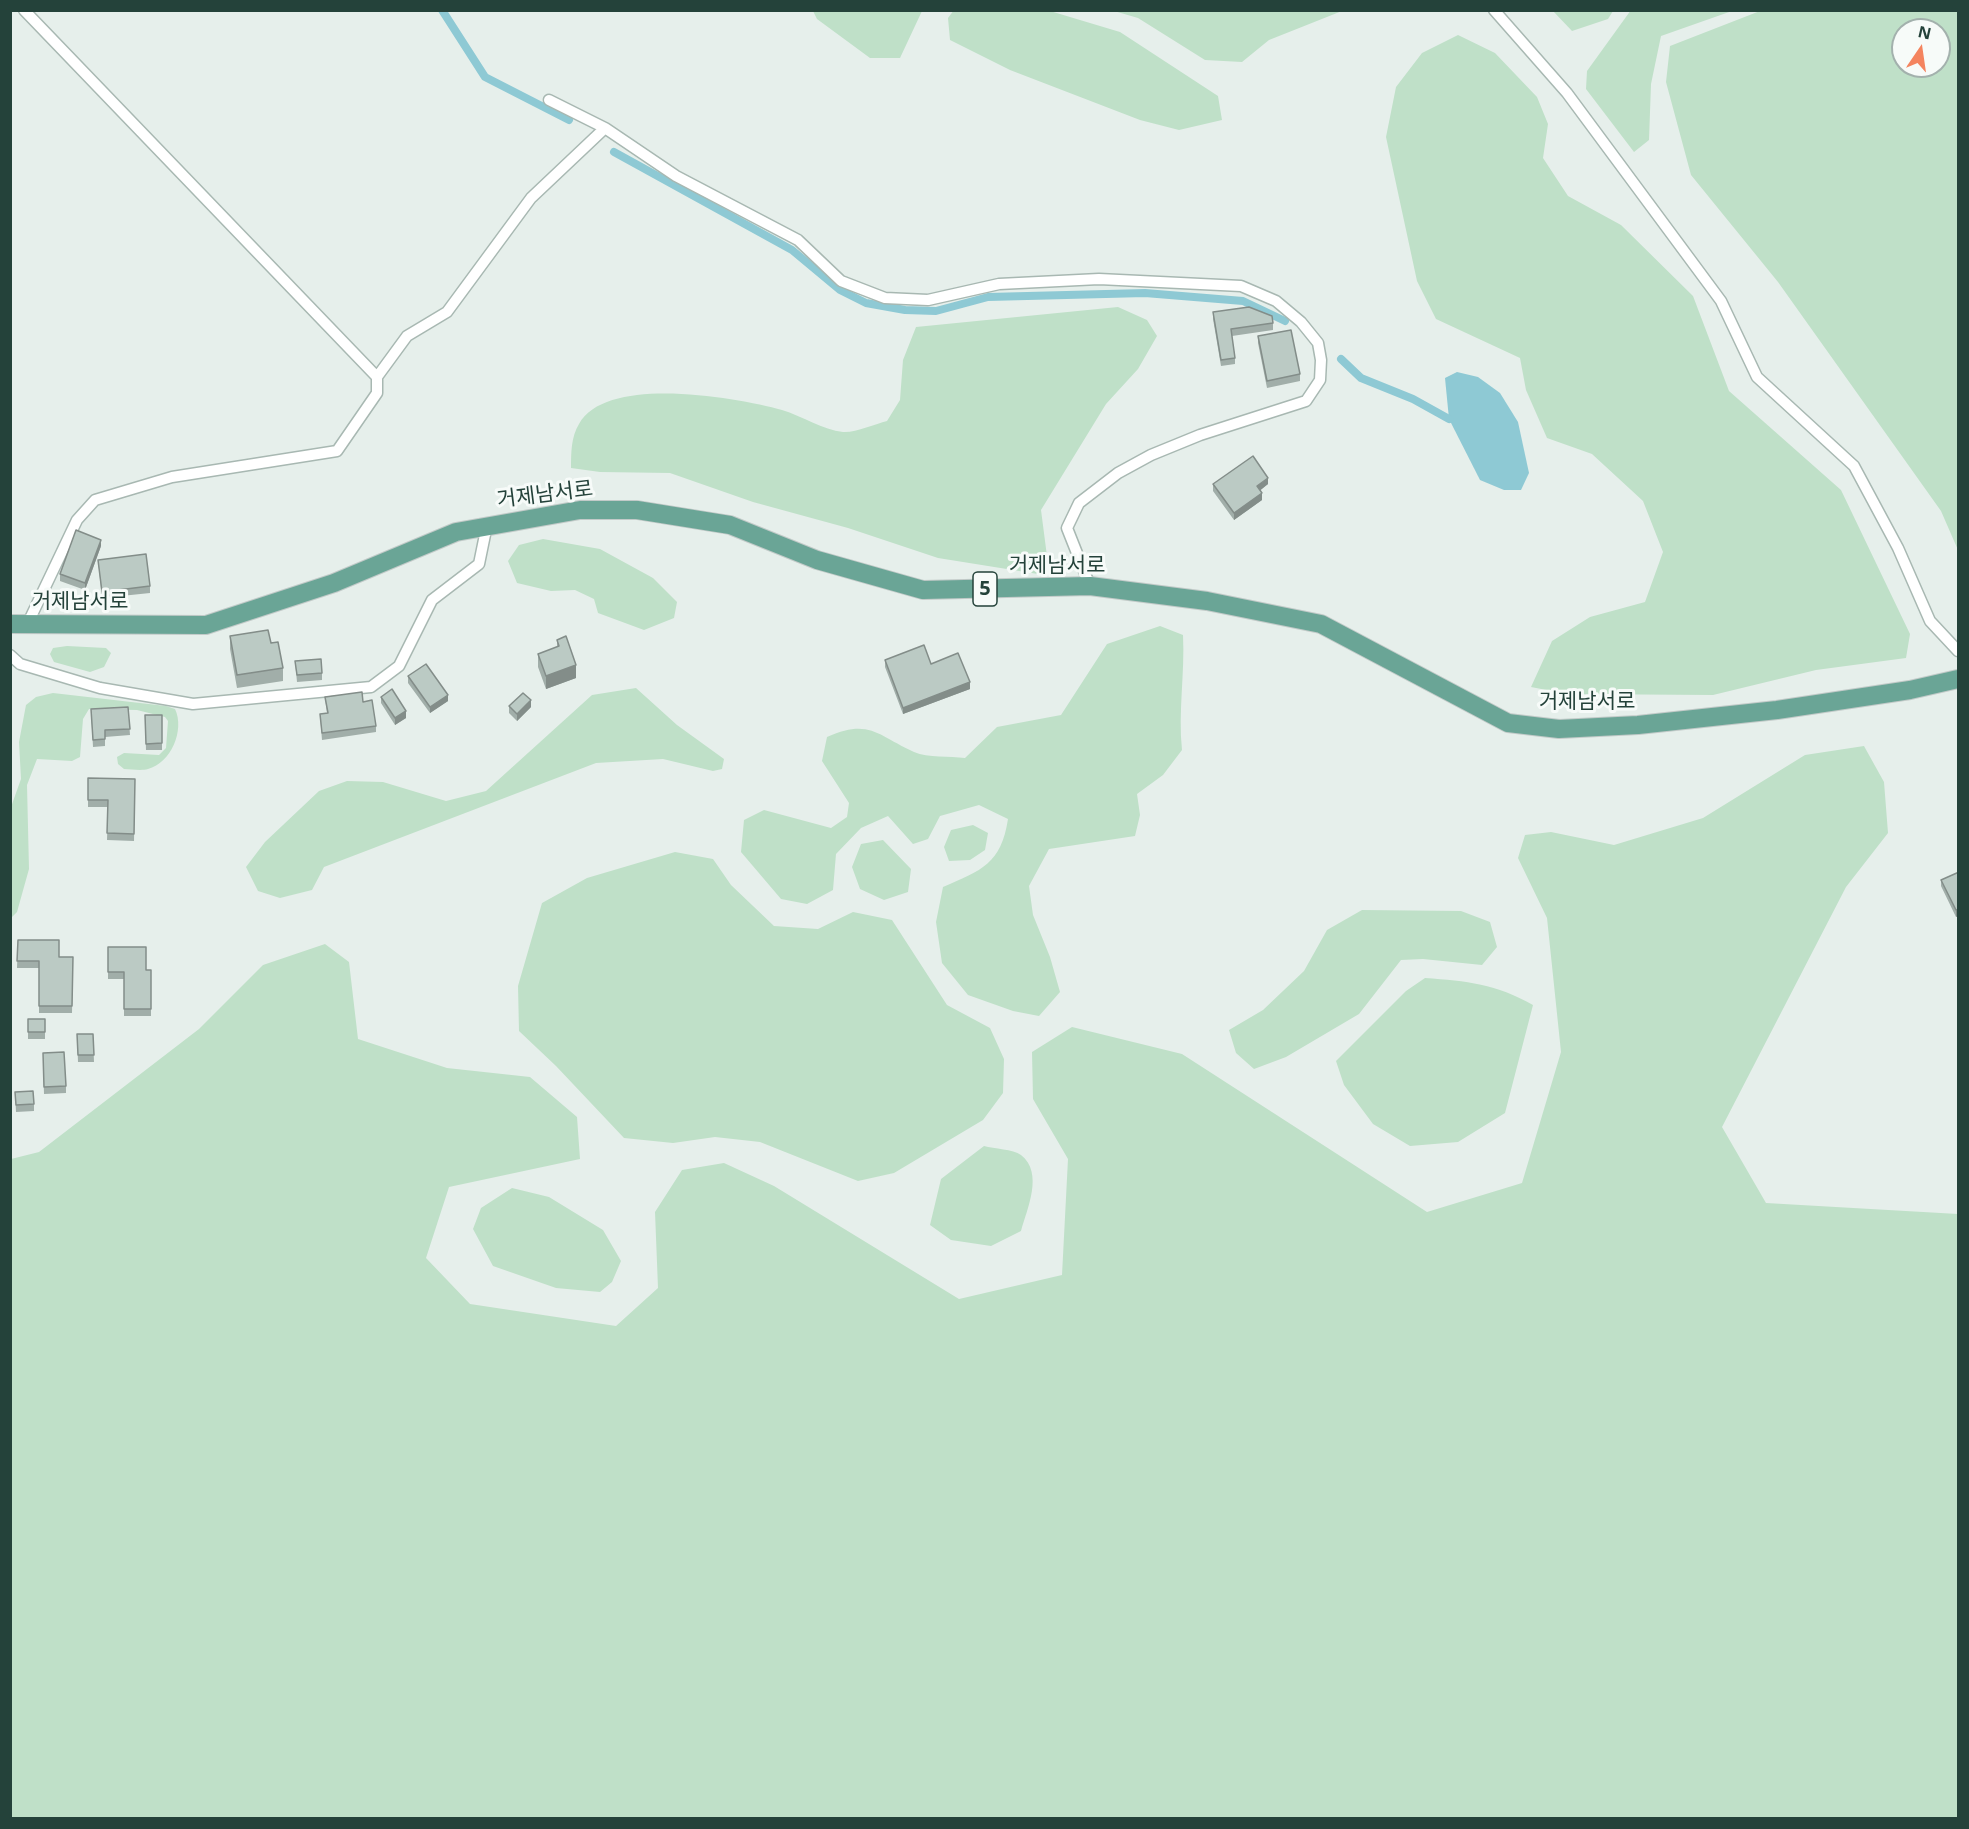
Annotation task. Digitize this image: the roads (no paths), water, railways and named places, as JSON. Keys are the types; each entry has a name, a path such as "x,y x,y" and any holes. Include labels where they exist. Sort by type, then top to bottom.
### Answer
{"main road":[{"name":"거제남서로","path":"19,625 206,625 334,584 456,532 580,510 637,510 730,525 817,560 923,590 1090,586 1208,601 1321,624 1508,723 1559,729 1638,725 1777,710 1910,690 1959,679"}],"lane":[{"path":"24,10 377,376"},
{"path":"1494,10 1567,93 1721,301 1757,377 1854,466 1898,549 1930,621 1959,651"},
{"path":"549,100 605,128 676,176 798,240 841,281 885,298 928,300 999,284 1099,279 1241,286 1276,301 1301,322 1318,343 1321,360 1320,380 1306,401 1200,435 1151,455 1118,473 1079,503 1067,528 1090,586"},
{"path":"19,625 76,520 95,500 172,477 337,451 377,393 377,376 407,336 447,312 531,198 605,128"},
{"path":"10,656 20,664 100,688 193,704 371,687 399,666 432,600 478,564 487,525"}],"water":[{"path":"1457,372 1478,377 1500,393 1518,422 1529,473 1521,490 1504,490 1480,480 1449,419 1445,378"}],"waterway":[{"path":"442,10 485,77 569,120"},
{"path":"614,152 792,250 840,290 866,303 905,310 936,311 988,297 1145,293 1243,301 1285,321"},
{"path":"1341,359 1361,378 1413,399 1449,419"}]}
